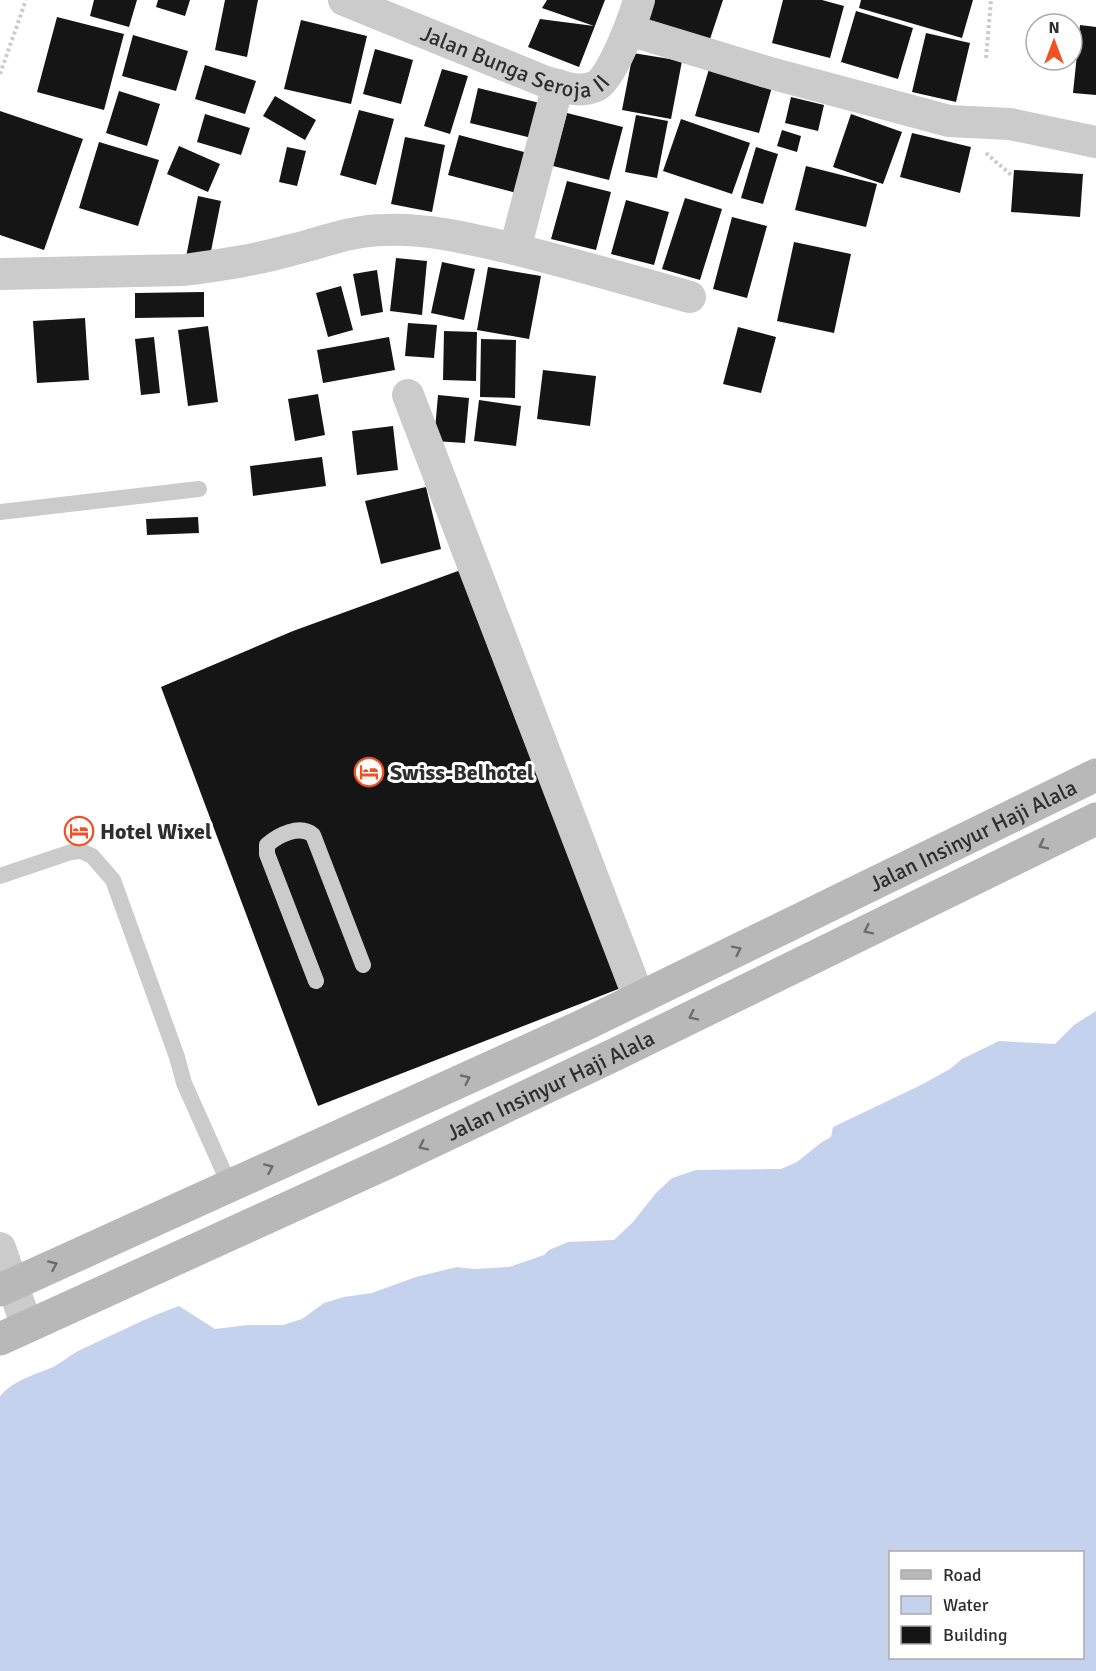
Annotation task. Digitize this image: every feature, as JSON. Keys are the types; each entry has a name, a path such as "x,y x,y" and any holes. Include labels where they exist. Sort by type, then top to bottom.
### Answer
{"main road":[{"name":"Jalan Insinyur Haji Alala","path":"6,1287 582,1026 1096,775"},
{"name":"Jalan Insinyur Haji Alala","path":"14,1333 393,1160 627,1049 1096,819"}],"street":[{"name":"Jalan Bunga Seroja II","path":"344,0 546,82 578,89 598,85 608,74 629,30 639,0"},
{"path":"629,30 770,73 949,121 1010,124 1096,142"},
{"path":"515,249 558,85"},
{"path":"0,274 184,270 252,260 363,232 419,231 515,249 690,297"},
{"path":"408,395 639,998"},
{"path":"0,1248 14,1333"}],"lane":[{"path":"0,512 199,489"},
{"path":"316,981 267,854 267,845 275,838 302,829 313,835 363,965"},
{"path":"0,876 71,852 81,852 92,856 113,880 177,1057 184,1083 230,1186"}],"path":[{"path":"0,74 26,0"},
{"path":"986,58 991,0"}],"water":[{"path":"1096,1011 1096,1671 0,1671 0,1396 18,1382 53,1367 80,1350 141,1321 179,1306 215,1329 248,1325 283,1325 302,1319 324,1303 372,1293 416,1277 457,1267 474,1269 509,1267 544,1255 549,1250 568,1242 614,1240 672,1178 696,1170 781,1169 797,1162 831,1137 833,1127 921,1085 950,1069 962,1059 999,1041 1055,1044 1074,1025"}],"building":[{"path":"94,0 137,0 129,27 90,16"},
{"path":"158,0 190,0 185,16 156,7"},
{"path":"225,0 258,0 247,57 215,50"},
{"path":"547,0 605,0 579,67 528,47 540,19 594,26 542,8"},
{"path":"649,0 723,0 708,45 641,23"},
{"path":"783,0 822,0 844,6 830,58 772,43"},
{"path":"861,0 973,0 962,38 859,8"},
{"path":"856,11 913,28 898,79 841,62"},
{"path":"57,17 124,34 104,110 37,92"},
{"path":"301,20 367,36 351,104 284,89"},
{"path":"1084,26 1096,27 1096,95 1073,93 1075,72 1084,72"},
{"path":"926,33 970,43 956,102 912,92"},
{"path":"133,35 188,51 176,91 122,76"},
{"path":"375,49 413,60 401,104 363,94"},
{"path":"633,53 682,61 671,119 622,110"},
{"path":"205,65 256,81 245,114 195,99"},
{"path":"442,69 468,76 450,134 424,126"},
{"path":"709,69 772,87 759,133 695,116"},
{"path":"478,88 544,104 536,139 470,123"},
{"path":"119,91 160,104 147,146 106,133"},
{"path":"275,96 316,120 305,140 263,116"},
{"path":"791,97 824,105 818,131 785,123"},
{"path":"359,110 394,119 376,185 340,175"},
{"path":"0,111 83,139 44,250 0,235"},
{"path":"567,113 623,127 609,180 553,166"},
{"path":"205,114 250,128 241,155 197,142"},
{"path":"851,114 902,132 883,184 833,167"},
{"path":"636,115 668,121 657,178 625,172"},
{"path":"681,119 750,143 732,194 663,171"},
{"path":"782,130 801,136 797,152 777,146"},
{"path":"912,133 971,147 960,193 900,177"},
{"path":"459,135 539,156 528,196 448,175"},
{"path":"405,137 445,145 432,212 391,204"},
{"path":"99,142 159,160 138,226 79,208"},
{"path":"179,146 220,164 208,192 167,174"},
{"path":"287,147 306,151 297,186 279,182"},
{"path":"756,147 778,154 763,204 741,198"},
{"path":"806,166 877,184 866,227 795,210"},
{"path":"1014,170 1083,174 1080,217 1011,212"},
{"path":"567,181 611,192 596,250 551,239"},
{"path":"198,196 221,201 209,261 186,257"},
{"path":"685,198 722,209 700,280 662,269"},
{"path":"626,200 669,212 654,265 611,254"},
{"path":"732,217 767,226 747,298 713,289"},
{"path":"794,242 851,254 834,333 777,321"},
{"path":"396,258 427,261 422,315 390,311"},
{"path":"442,262 475,269 464,320 431,313"},
{"path":"488,267 541,276 529,339 477,330"},
{"path":"377,270 383,312 361,316 353,274"},
{"path":"341,286 353,330 328,337 316,293"},
{"path":"204,292 204,317 135,318 135,293"},
{"path":"85,318 89,380 37,383 33,321"},
{"path":"408,323 437,325 434,358 405,356"},
{"path":"208,326 218,402 188,406 178,330"},
{"path":"738,327 776,337 761,393 723,384"},
{"path":"444,331 477,332 476,381 443,380"},
{"path":"154,337 160,393 141,395 135,339"},
{"path":"389,337 395,370 323,383 317,350"},
{"path":"481,339 516,340 515,398 480,397"},
{"path":"543,370 596,376 590,426 537,419"},
{"path":"318,394 325,435 295,441 288,399"},
{"path":"438,395 469,398 465,443 434,441"},
{"path":"479,400 521,406 516,446 474,441"},
{"path":"393,426 398,470 357,475 352,431"},
{"path":"322,457 326,486 253,496 250,466"},
{"path":"426,487 441,549 381,564 365,501"},
{"path":"198,517 199,533 147,535 146,519"},
{"name":"Swiss-Belhotel","path":"469,567 626,986 318,1106 161,687 293,631"}],"place":[{"name":"Swiss-Belhotel","path":"369,772"},
{"name":"Hotel Wixel","path":"79,831"}]}
